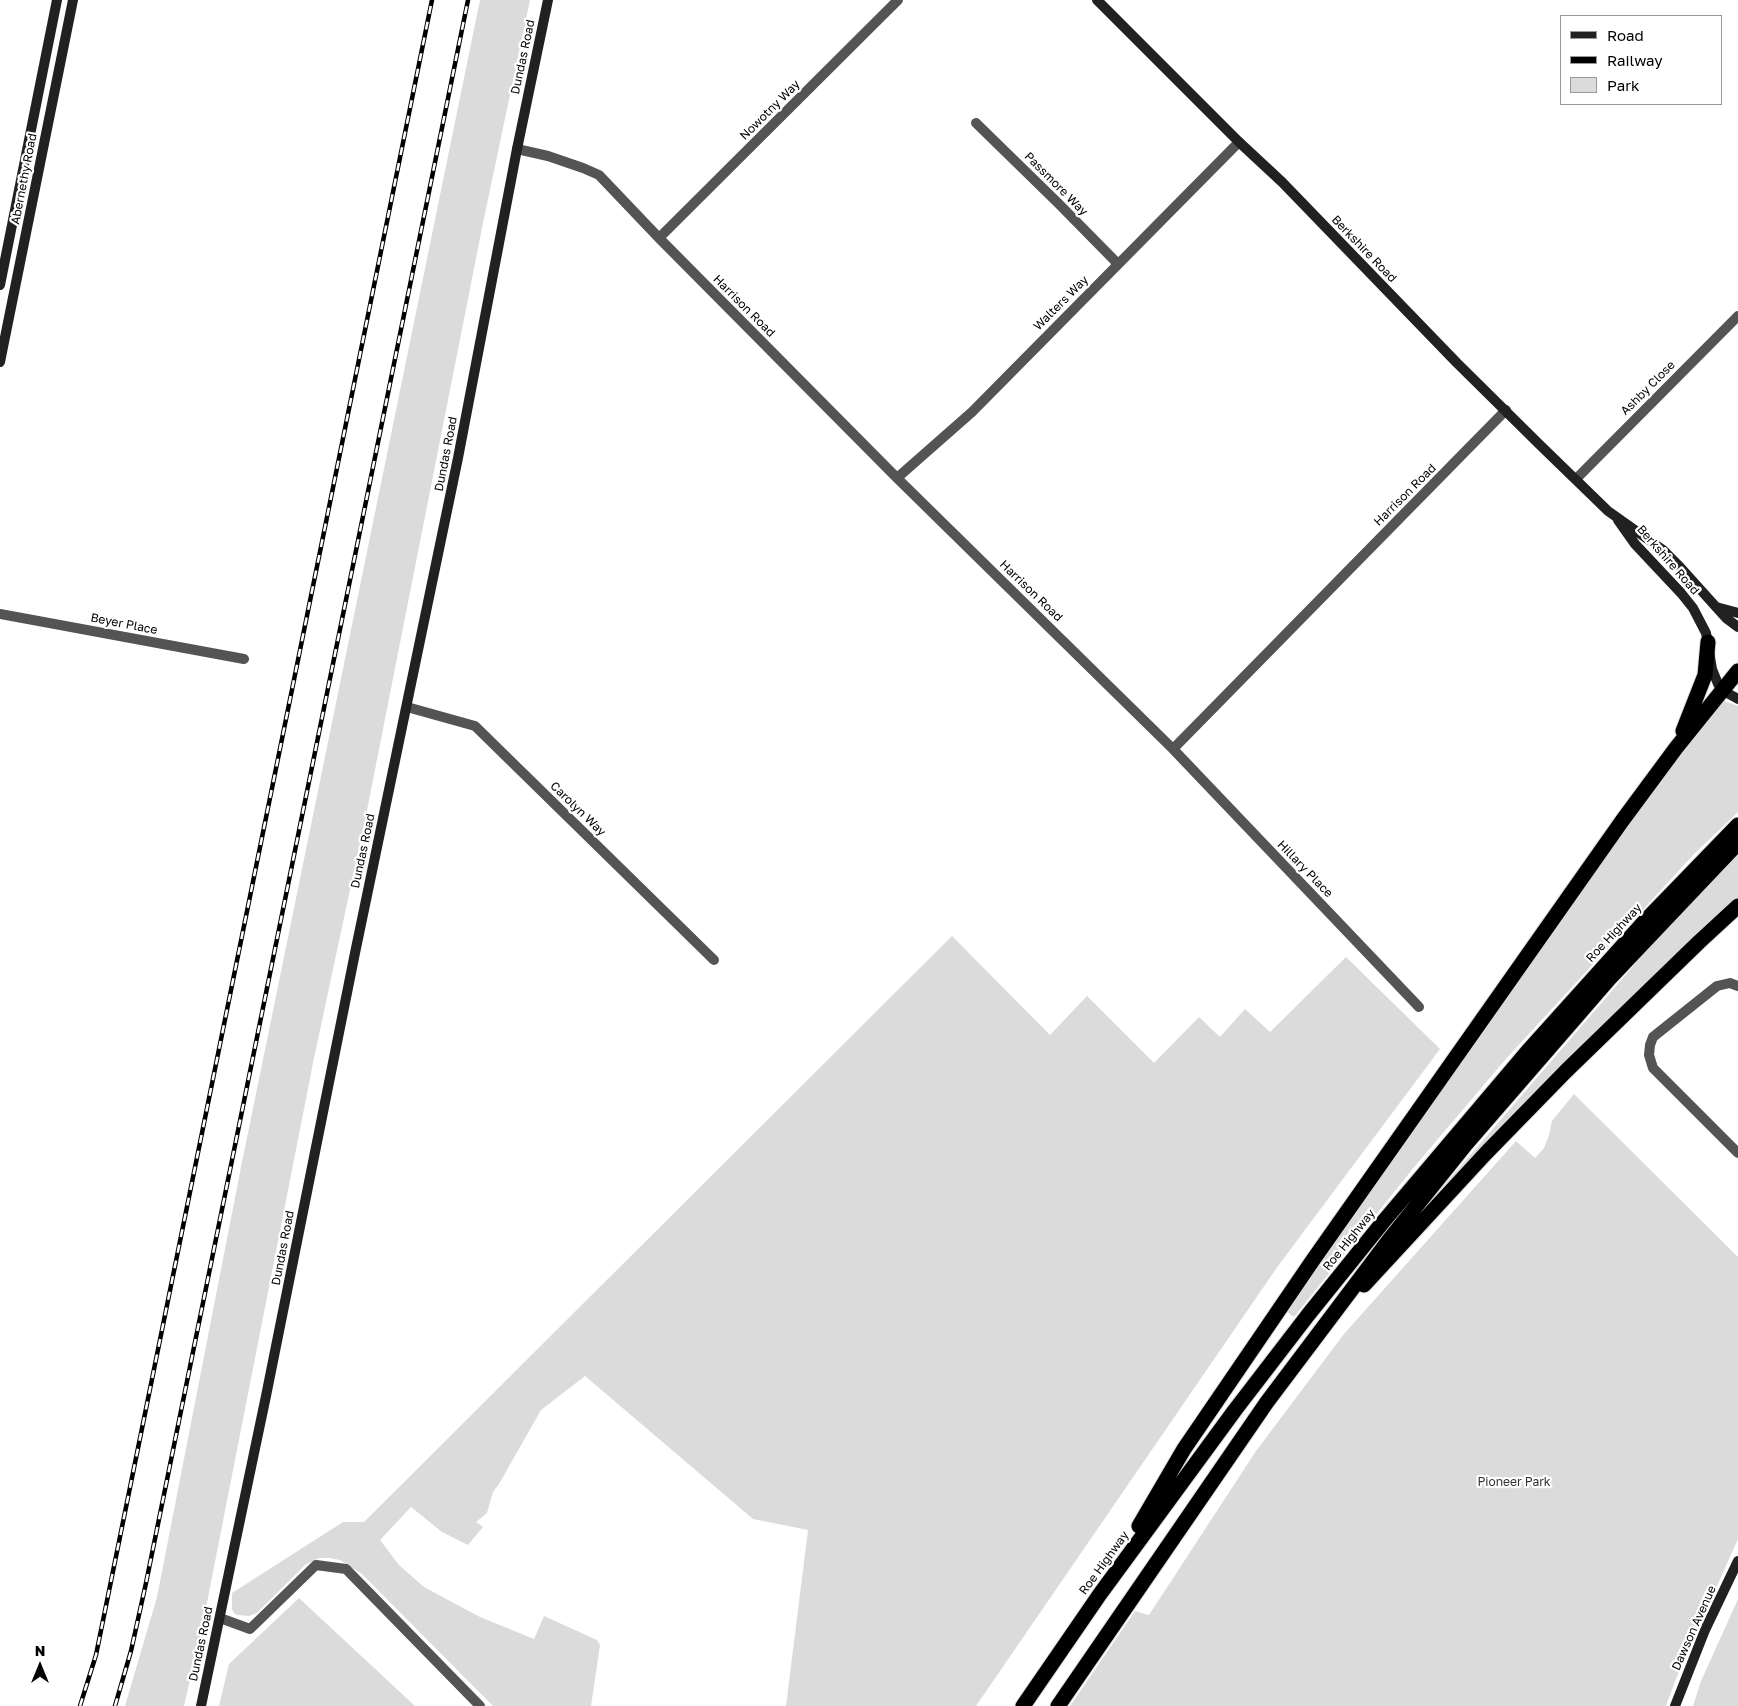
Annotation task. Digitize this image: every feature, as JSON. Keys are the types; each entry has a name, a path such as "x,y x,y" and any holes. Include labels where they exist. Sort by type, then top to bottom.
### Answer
{"highway":[{"path":"1676,748 1705,675 1708,642"},
{"path":"1100,1594 1184,1449 1237,1370 1676,748 1738,671"},
{"name":"Roe Highway","path":"1023,1706 1100,1594 1284,1345 1442,1150 1612,957 1738,825"},
{"path":"1058,1706 1214,1478 1322,1327 1389,1240 1466,1144 1609,979 1738,843"},
{"path":"1322,1327 1384,1266 1486,1153 1566,1071 1646,992 1738,906"}],"main road":[{"name":"Abernethy Road","path":"0,285 57,0"},
{"name":"Abernethy Road","path":"0,362 73,0"},
{"name":"Dundas Road","path":"201,1706 458,458 517,149 548,0"},
{"name":"Berkshire Road","path":"1097,0 1239,142 1282,182 1457,362 1608,511 1663,550 1715,607 1738,627"},
{"path":"38,92 54,96"},
{"name":"Berkshire Road","path":"1614,515 1635,544 1688,600 1703,625 1712,668 1722,689"},
{"path":"1715,607 1738,613"},
{"path":"1722,689 1738,699"},
{"name":"Dawson Avenue","path":"1675,1706 1705,1630 1738,1561"}],"street":[{"name":"Nowotny Way","path":"659,238 898,0"},
{"name":"Passmore Way","path":"976,123 1118,264"},
{"name":"Walters Way","path":"897,478 972,412 1239,142"},
{"name":"Harrison Road","path":"517,149 557,159 599,175 897,478 1173,748 1506,410"},
{"name":"Ashby Close","path":"1576,479 1738,316"},
{"name":"Beyer Place","path":"0,614 244,659"},
{"name":"Carolyn Way","path":"406,706 475,726 714,960"},
{"name":"Hillary Place","path":"1173,748 1419,1007"},
{"path":"1738,986 1730,984 1717,986 1653,1037 1649,1055 1653,1068 1738,1153"},
{"path":"220,1618 250,1629 316,1565 346,1569 480,1706"}],"green space":[{"path":"480,0 530,0 483,223 367,810 313,1063 202,1628 184,1706 125,1706 157,1597 242,1162"},
{"path":"1722,700 1738,706 1738,812 1694,854 1505,1060 1415,1166 1294,1317 1283,1309 1526,966 1681,752"},
{"path":"1738,853 1738,902 1555,1074 1434,1197 1641,957"},
{"path":"952,936 1050,1035 1087,996 1154,1063 1199,1017 1220,1037 1245,1009 1270,1032 1346,957 1440,1049 1278,1266 976,1706 786,1706 808,1530 753,1519 585,1376 541,1410 493,1492 487,1513 476,1522 483,1527 468,1545 442,1532 411,1507 380,1540 399,1565 424,1587 480,1617 534,1639 544,1616 597,1640 600,1645 591,1706 493,1706 362,1574 340,1560 319,1558 305,1565 257,1613 249,1616 234,1613 232,1609 232,1593 343,1522 364,1522"},
{"name":"Pioneer Park","path":"1574,1094 1738,1257 1738,1539 1679,1671 1666,1706 1070,1706 1135,1611 1149,1615 1256,1451 1344,1334 1516,1141 1535,1158 1544,1148 1552,1121"},
{"path":"299,1598 415,1706 219,1706 229,1664"},
{"path":"1738,1599 1738,1706 1693,1706 1701,1681"}],"railway":[{"path":"80,1706 96,1655 432,0"},
{"path":"115,1706 131,1651 146,1583 468,0"}]}
